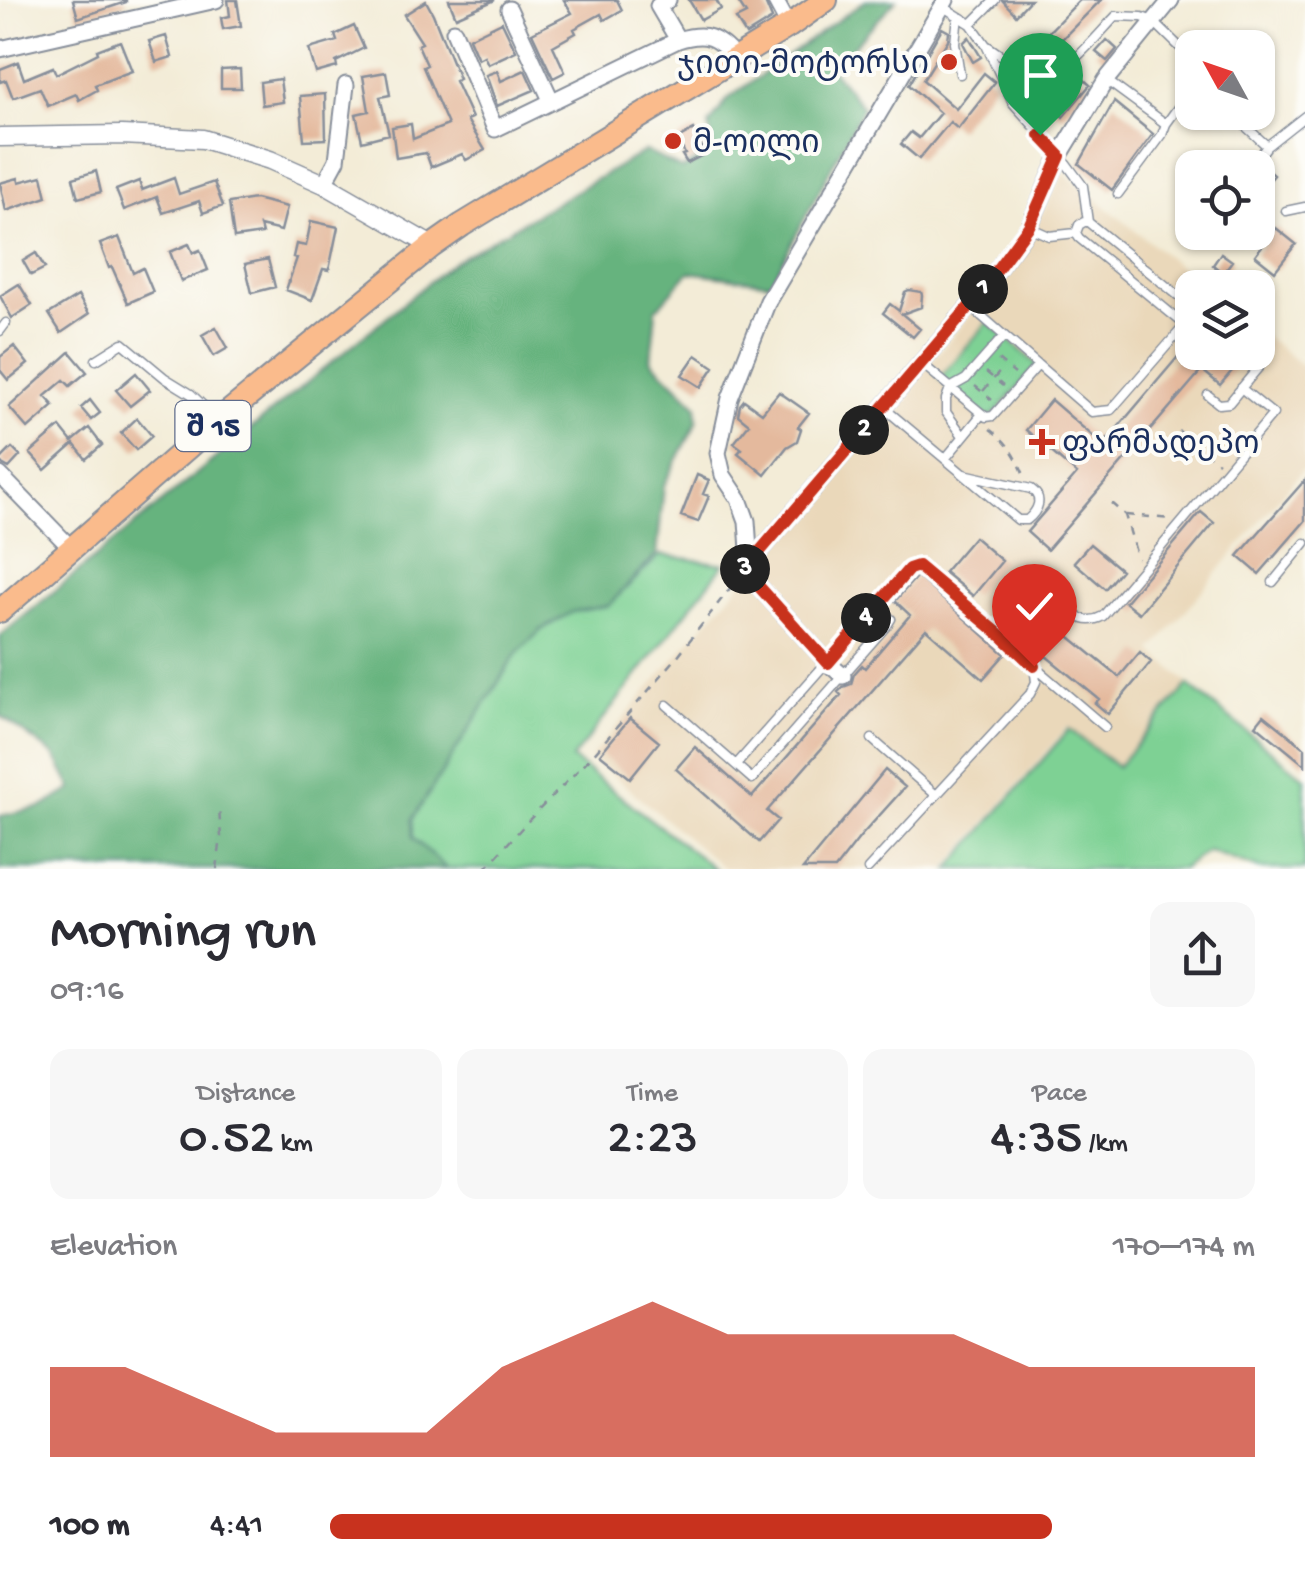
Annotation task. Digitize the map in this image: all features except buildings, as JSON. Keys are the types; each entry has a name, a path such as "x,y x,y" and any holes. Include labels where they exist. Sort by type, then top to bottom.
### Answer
{"main road":[{"name":"შ 15","path":"0,610 219,420 432,246 826,0"}],"street":[{"path":"0,49 216,0"},
{"path":"668,0 658,6 678,40"},
{"path":"774,0 789,26"},
{"path":"744,570 970,306 1029,226 1060,156 1106,80 1171,0"},
{"path":"744,570 749,550 747,521 739,499 723,475 718,453 730,398 768,301 944,3"},
{"path":"509,9 551,100"},
{"path":"454,31 495,129 678,40 708,36 720,41 736,58"},
{"path":"324,184 337,160 346,85"},
{"path":"0,137 122,135 203,139 270,160 324,184 432,246"},
{"path":"0,476 71,548"},
{"path":"744,570 843,676"}],"lane":[{"path":"971,24 996,0"},
{"path":"944,3 971,24 986,44 1013,103 1084,186 1088,222 1175,293"},
{"path":"958,16 955,43 960,74"},
{"path":"986,44 1023,69 1043,77 1060,72 1116,16 1153,21 1175,42"},
{"path":"1106,80 1166,124"},
{"path":"1118,194 1175,112"},
{"path":"1264,150 1305,116"},
{"path":"1250,130 1267,146"},
{"path":"1286,211 1305,207"},
{"path":"1076,233 1080,225 1088,222"},
{"path":"1029,226 1049,236 1076,233"},
{"path":"1076,233 1175,317"},
{"path":"970,306 1092,412 1111,410 1175,336"},
{"path":"0,332 6,322"},
{"path":"963,436 946,412 950,388 966,379 1004,336"},
{"path":"96,360 123,343 165,378 192,394 219,420"},
{"path":"921,364 979,417 993,416 1038,365"},
{"path":"1208,395 1219,404 1229,402 1256,370"},
{"path":"1004,638 1038,605 1052,600 1081,620 1103,616 1273,414 1241,388"},
{"path":"883,407 1018,520 1032,516 1038,507 1036,492 964,474"},
{"path":"945,458 979,417"},
{"path":"1273,582 1305,543"},
{"path":"736,765 909,569 918,566 1105,727"},
{"path":"667,705 752,779 891,619 877,605"},
{"path":"868,869 1030,694 1036,682 1034,666"},
{"path":"872,739 936,795"}],"path":[{"path":"989,352 1024,381"},
{"path":"978,365 1012,394"},
{"path":"982,392 1006,366"},
{"path":"966,379 1001,408"},
{"path":"979,417 1004,440 1019,461 1026,488"},
{"path":"1179,431 1227,469"},
{"path":"1110,503 1125,515 1184,520"},
{"path":"1125,515 1141,570"},
{"path":"485,869 603,744 744,570"},
{"path":"218,869 220,810"}],"shaded area":[{"path":"1064,173 1184,270 1175,270 1175,370 1275,370 1275,344 1305,368 1305,467 1152,651 1190,685 1118,770 1067,727 945,869 725,869 591,757 1015,262"}],"green space":[{"path":"866,0 896,0 832,70 863,107 771,283 689,272 656,310 651,360 697,405 697,422 664,485 657,554 608,606 572,612 541,630 516,654 412,820 413,838 447,869 0,869 0,816 42,807 72,789 55,756 0,715 0,636 452,263 645,151 682,169 714,151 709,125 728,99"},
{"path":"988,322 1038,365 993,416 986,417 939,379"},
{"path":"660,555 724,564 572,759 715,869 447,869 413,838 412,820 516,654 541,630 572,612 608,606"},
{"path":"1188,685 1305,778 1305,869 1260,869 1208,851 1181,869 949,869 1069,729 1117,767"}],"place":[{"name":"ჯითი-მოტორსი","path":"949,62"},
{"name":"მ-ოილი","path":"673,141"},
{"name":"ფარმადეპო","path":"1042,442"}],"route":[{"path":"1034,666 918,566 909,569 828,663 744,570 970,306 1029,226 1060,156 1040,135"}]}
